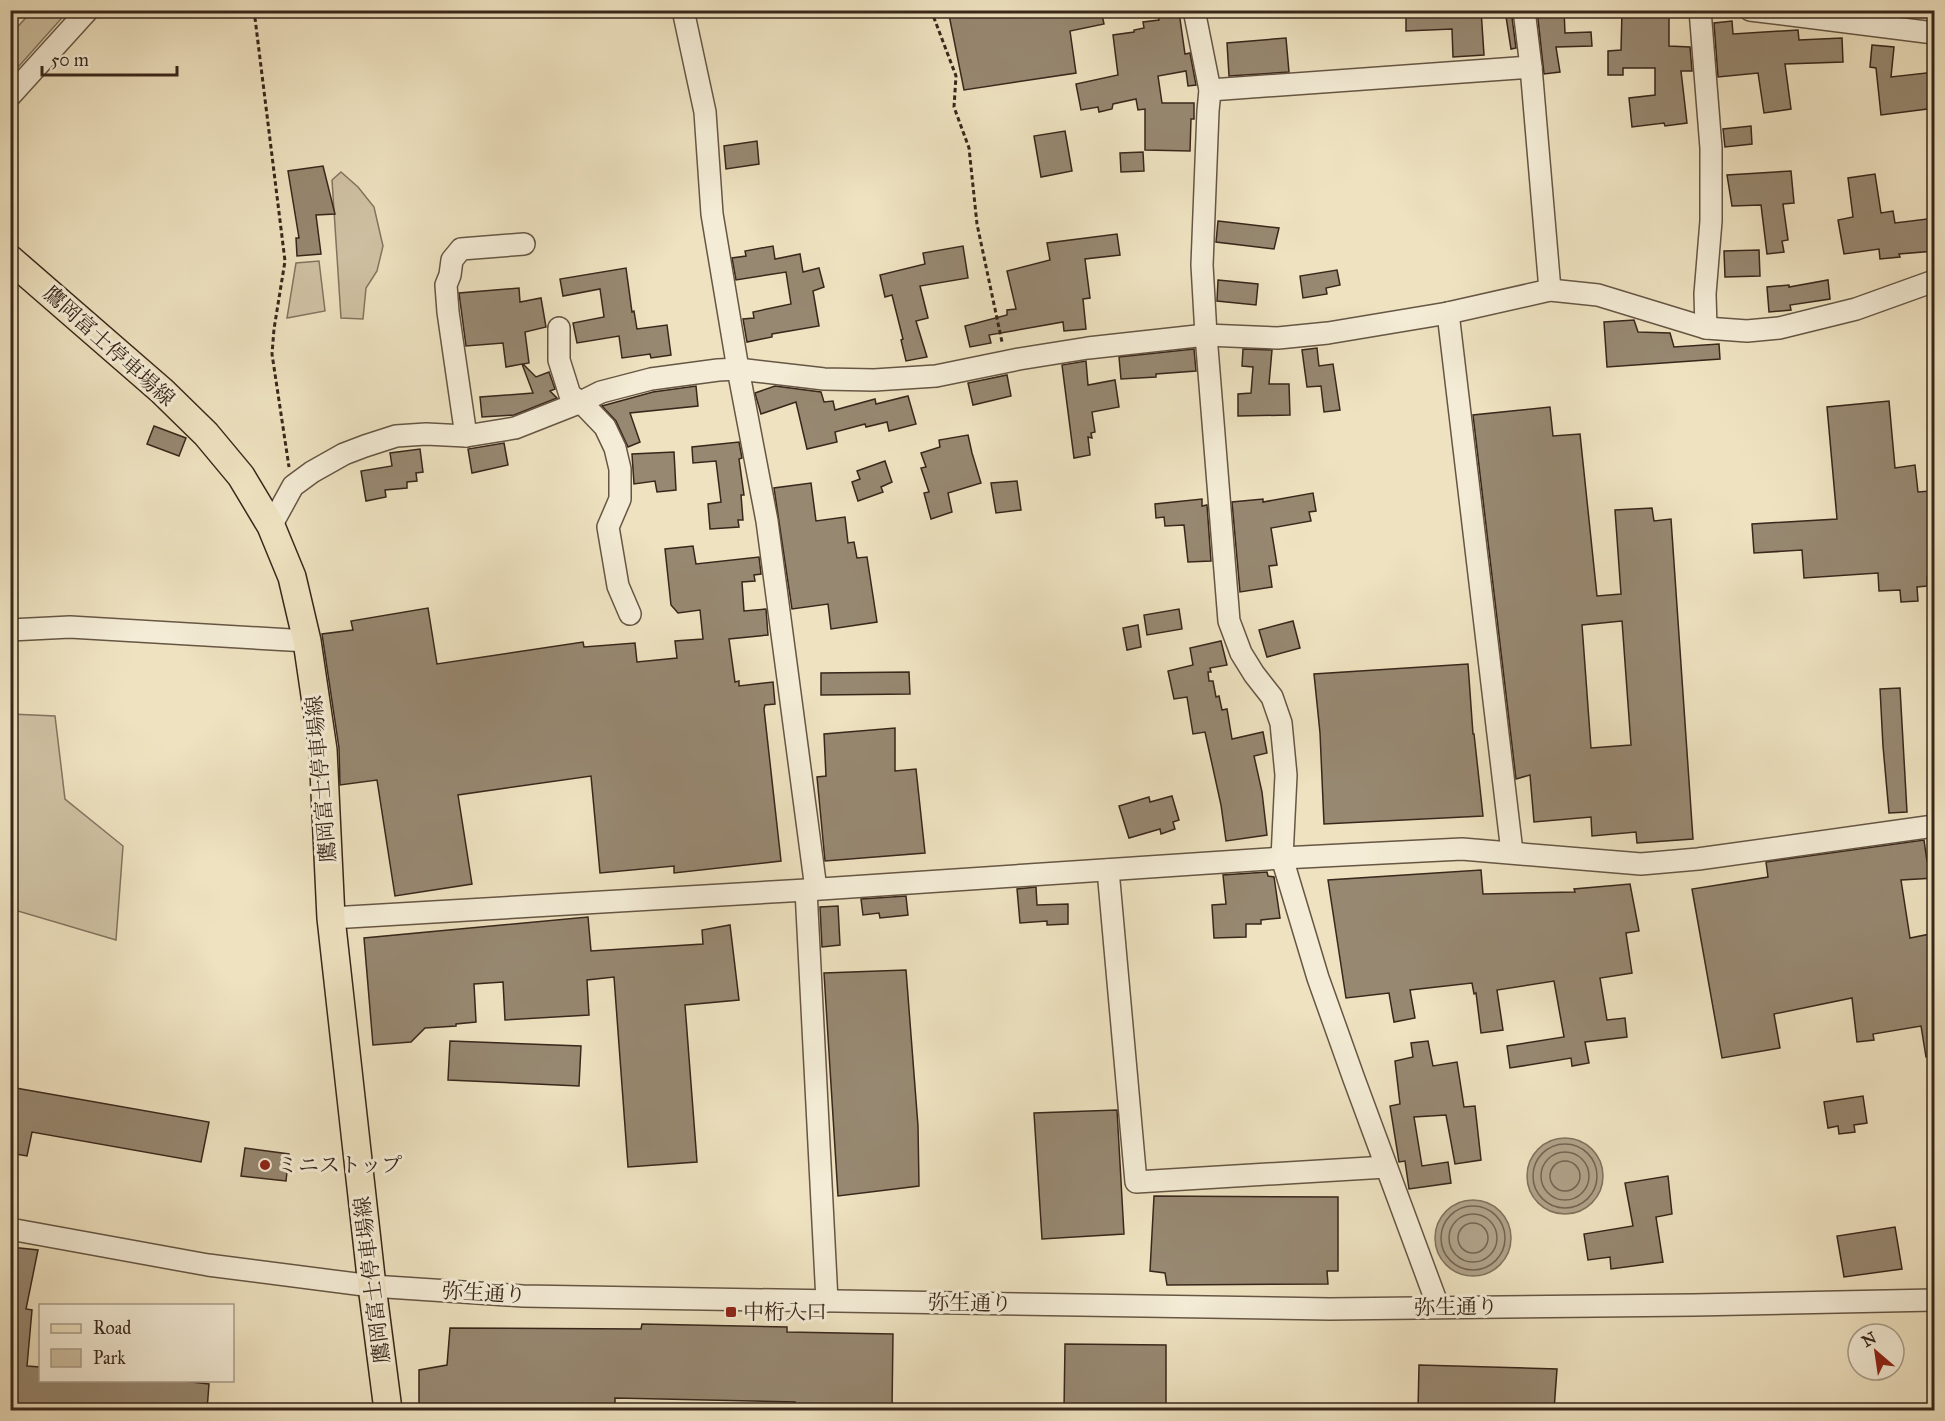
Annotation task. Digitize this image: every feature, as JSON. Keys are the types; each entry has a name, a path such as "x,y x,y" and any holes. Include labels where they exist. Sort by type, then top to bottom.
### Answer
{"main road":[{"name":"鷹岡富士停車場線","path":"10,259 162,391 206,434 241,476 271,526 292,577 307,642 323,750 331,918 388,1410"}],"street":[{"path":"10,96 88,10"},
{"path":"683,10 705,112 712,214 738,369 767,520 811,890 827,1301"},
{"path":"1194,10 1210,90 1202,265 1229,621 1241,654 1272,697 1281,723 1286,775 1282,858 1318,978 1438,1306"},
{"path":"1524,10 1550,290"},
{"path":"1700,10 1711,148 1711,221 1705,294 1706,328"},
{"path":"1750,10 1935,33"},
{"path":"1210,90 1531,67"},
{"path":"466,436 448,312 446,285 452,260 461,249 524,244"},
{"path":"271,526 293,486 344,454 396,436 426,434 466,436 514,428 581,402 600,392 651,379 738,369 824,379 874,380 936,376 1006,361 1088,348 1206,335 1278,338 1328,333 1448,313 1550,290 1598,295 1706,328 1747,331 1779,328 1856,309 1935,281"},
{"path":"1448,313 1512,852"},
{"path":"559,328 560,360 570,396 581,402 605,427 615,448 620,469 620,499 608,527 618,586 630,614"},
{"path":"10,630 70,627 307,642"},
{"path":"331,918 811,890 1282,858 1462,849 1641,864 1698,859 1935,826"},
{"path":"1108,870 1136,1182 1386,1167"},
{"name":"弥生通り","path":"10,1229 208,1265 372,1286 523,1296 1330,1309 1935,1300"}],"path":[{"path":"254,10 285,261 272,354 293,486"},
{"path":"931,10 956,76 954,107 969,148 977,224 1006,361"}],"green space":[{"path":"33,10 68,11 11,75 11,34"},
{"path":"341,172 358,187 374,207 383,246 377,271 366,288 363,319 341,318 332,180"},
{"path":"319,261 325,311 287,318 296,263"},
{"path":"11,714 55,716 65,799 123,846 116,940 11,909"}],"water":[{"path":"1565,1138 1579,1141 1592,1149 1600,1162 1603,1176 1600,1190 1592,1203 1579,1211 1565,1214 1551,1211 1538,1203 1530,1190 1527,1176 1530,1162 1538,1149 1551,1141"},
{"path":"1473,1200 1487,1203 1500,1211 1508,1224 1511,1238 1508,1252 1500,1265 1487,1273 1473,1276 1459,1273 1446,1265 1438,1252 1435,1238 1438,1224 1446,1211 1459,1203"}],"building":[{"path":"948,10 1101,10 1104,24 1070,31 1076,73 964,90"},
{"path":"1406,10 1481,10 1484,55 1453,57 1452,29 1406,31"},
{"path":"1505,10 1511,10 1516,48 1511,49"},
{"path":"1537,10 1564,10 1565,33 1591,32 1592,46 1556,47 1560,72 1544,74"},
{"path":"1622,11 1669,13 1669,46 1690,47 1692,71 1681,71 1687,123 1632,127 1629,98 1655,95 1655,68 1623,68 1623,75 1608,75 1608,51 1621,50"},
{"path":"1179,12 1185,54 1190,53 1196,85 1188,86 1186,71 1158,76 1162,103 1194,103 1190,151 1145,150 1145,109 1138,110 1136,99 1113,104 1112,109 1099,112 1098,107 1081,110 1076,84 1118,75 1113,35 1144,28 1143,22 1159,20 1158,15"},
{"path":"1732,21 1733,34 1798,30 1799,40 1842,38 1843,62 1785,64 1791,109 1764,113 1758,73 1718,77 1714,23"},
{"path":"1286,38 1289,72 1229,76 1227,43"},
{"path":"1872,45 1894,47 1891,77 1935,72 1935,108 1881,115 1876,68 1870,67"},
{"path":"1751,126 1752,144 1725,147 1723,129"},
{"path":"1065,131 1072,171 1041,177 1034,136"},
{"path":"757,141 759,164 726,169 724,146"},
{"path":"1143,152 1144,171 1121,172 1120,153"},
{"path":"323,166 335,214 316,215 321,254 297,256 296,238 299,238 288,171"},
{"path":"1791,171 1794,203 1783,204 1788,240 1782,241 1784,252 1767,254 1761,205 1732,206 1727,175"},
{"path":"1875,174 1881,213 1893,211 1895,223 1935,218 1935,251 1899,254 1900,257 1880,259 1879,249 1844,254 1838,220 1853,217 1848,178"},
{"path":"1218,221 1279,228 1274,249 1216,242"},
{"path":"1117,234 1120,255 1085,259 1090,298 1083,299 1086,329 1064,331 1063,322 989,335 991,343 970,347 965,326 1007,315 1007,310 1016,309 1007,271 1050,260 1047,243"},
{"path":"773,246 775,259 800,254 803,272 819,268 824,287 813,291 819,326 772,334 772,337 747,342 743,319 754,318 753,312 791,304 786,272 736,280 732,258 746,256 745,251"},
{"path":"963,246 968,278 920,286 928,318 916,321 927,357 906,361 892,295 885,297 880,275 925,264 923,253"},
{"path":"1759,250 1760,276 1725,277 1724,251"},
{"path":"626,268 632,312 634,311 637,329 667,325 671,355 651,358 650,354 622,358 619,336 577,343 573,323 604,317 600,289 563,296 560,279"},
{"path":"1337,270 1340,285 1326,288 1327,294 1303,298 1300,276"},
{"path":"1218,280 1258,284 1256,305 1217,301"},
{"path":"1828,280 1830,299 1790,305 1791,310 1769,312 1767,287 1789,285 1789,287"},
{"path":"519,288 520,302 541,298 546,327 525,332 529,363 523,364 536,377 549,372 555,389 550,391 557,398 514,415 482,417 480,397 533,393 522,364 506,367 503,343 466,346 459,293"},
{"path":"1634,320 1638,332 1670,333 1674,347 1719,344 1720,359 1607,367 1604,322"},
{"path":"1317,348 1319,366 1333,364 1340,410 1324,412 1321,386 1307,387 1302,350"},
{"path":"1194,349 1196,371 1121,379 1119,357"},
{"path":"1243,349 1272,350 1269,384 1289,384 1290,415 1238,416 1238,394 1251,393 1253,367 1242,366"},
{"path":"1086,361 1088,385 1115,380 1119,407 1092,412 1095,432 1091,433 1092,438 1088,437 1090,455 1074,458 1062,365"},
{"path":"1007,375 1011,396 973,405 968,383"},
{"path":"696,386 698,406 630,413 640,442 628,447 616,421 602,406 653,392"},
{"path":"775,386 821,392 824,402 833,401 835,410 875,399 876,404 908,396 916,424 889,431 887,422 866,427 865,424 835,432 837,442 807,449 796,402 761,414 755,393"},
{"path":"1889,401 1895,468 1915,465 1918,492 1930,491 1935,524 1935,577 1927,577 1927,586 1917,587 1918,601 1901,602 1900,590 1879,591 1878,573 1804,578 1802,550 1754,553 1752,524 1837,519 1827,407"},
{"path":"1550,407 1553,436 1580,434 1597,596 1621,594 1615,510 1652,508 1654,521 1671,519 1693,839 1637,843 1636,832 1592,836 1591,817 1534,822 1530,775 1516,779 1473,415","holes":["1622,621 1631,745 1591,748 1582,625"]},
{"path":"154,426 186,438 179,456 147,444"},
{"path":"968,435 981,483 948,493 952,512 931,519 924,493 929,492 921,468 926,467 921,453 940,447 939,440"},
{"path":"739,442 744,495 741,495 743,520 738,520 739,527 710,529 708,504 721,502 716,461 693,463 692,447"},
{"path":"504,443 508,465 472,473 468,449"},
{"path":"420,449 423,472 416,473 417,481 407,482 407,488 385,490 386,497 366,501 361,471 392,466 390,453"},
{"path":"674,452 676,490 657,492 655,481 634,484 632,454"},
{"path":"885,461 892,482 881,487 883,492 858,501 852,482 860,479 857,471"},
{"path":"1017,481 1021,510 996,513 991,483"},
{"path":"811,483 816,521 845,517 848,543 854,542 857,558 867,557 877,622 831,629 828,604 792,609 774,488"},
{"path":"1313,493 1316,511 1309,512 1311,521 1271,528 1277,565 1269,566 1272,587 1240,592 1232,502 1263,499 1263,502"},
{"path":"1202,499 1202,506 1207,505 1211,561 1188,562 1184,525 1165,526 1164,517 1156,518 1155,504"},
{"path":"693,546 696,564 759,557 761,574 754,575 755,581 742,582 744,611 766,609 768,635 729,639 735,682 739,681 739,686 773,682 775,704 765,705 764,709 781,861 674,873 674,866 600,873 591,776 458,795 472,884 395,896 377,780 340,785 339,748 322,634 353,630 351,621 428,608 437,664 583,642 584,647 635,643 637,662 677,658 675,641 703,639 700,610 678,613 671,605 665,549"},
{"path":"1179,609 1182,629 1147,635 1144,615"},
{"path":"1293,621 1300,648 1267,657 1259,630"},
{"path":"1138,625 1141,647 1127,650 1123,628"},
{"path":"1221,641 1227,665 1210,668 1209,681 1213,681 1216,697 1219,696 1222,710 1227,709 1232,739 1263,732 1267,753 1254,756 1262,792 1267,835 1226,841 1221,805 1205,732 1193,734 1187,697 1174,699 1168,671 1193,665 1190,648"},
{"path":"1468,664 1473,734 1483,816 1324,824 1320,733 1314,674"},
{"path":"909,672 910,694 821,695 821,673"},
{"path":"1900,688 1907,812 1889,813 1880,689"},
{"path":"895,728 895,771 916,769 925,853 825,861 817,777 826,776 824,734"},
{"path":"1172,796 1179,820 1173,822 1175,829 1161,834 1160,829 1129,838 1119,806 1149,797 1150,802"},
{"path":"1924,840 1927,861 1935,860 1935,878 1901,880 1910,938 1935,933 1935,1056 1926,1057 1921,1026 1873,1034 1874,1040 1857,1042 1852,998 1774,1014 1780,1048 1722,1058 1692,889 1768,877 1766,862"},
{"path":"1481,870 1483,894 1575,892 1574,889 1630,884 1639,931 1626,933 1632,973 1600,978 1607,1020 1625,1018 1627,1037 1585,1042 1589,1063 1572,1066 1571,1058 1510,1068 1507,1046 1564,1037 1554,981 1497,990 1503,1030 1481,1033 1476,993 1474,994 1472,983 1410,990 1415,1018 1394,1022 1389,993 1346,998 1328,880"},
{"path":"1267,872 1268,876 1274,877 1280,918 1261,920 1261,924 1246,924 1246,937 1214,938 1212,905 1226,904 1223,875"},
{"path":"1036,887 1037,905 1068,904 1068,924 1047,925 1047,921 1020,923 1017,889"},
{"path":"906,896 908,915 880,918 879,913 863,915 861,899"},
{"path":"838,906 840,945 822,947 820,907"},
{"path":"588,917 591,951 703,944 702,930 730,925 739,1000 685,1005 697,1162 628,1167 614,977 587,980 589,1015 505,1020 503,982 474,984 476,1022 425,1028 411,1042 373,1045 364,938"},
{"path":"906,970 918,1126 919,1186 838,1196 824,973"},
{"path":"450,1041 581,1046 579,1086 448,1080"},
{"path":"1428,1041 1433,1066 1457,1062 1464,1107 1475,1106 1481,1160 1455,1164 1446,1115 1414,1117 1422,1166 1448,1162 1451,1183 1409,1189 1405,1161 1399,1162 1390,1106 1400,1104 1395,1061 1413,1057 1411,1043"},
{"path":"10,1087 209,1122 201,1162 32,1132 27,1156 10,1153"},
{"path":"1863,1096 1867,1123 1854,1125 1855,1132 1839,1134 1838,1126 1828,1128 1824,1102"},
{"path":"1117,1110 1124,1234 1042,1239 1034,1113"},
{"name":"ミニストップ","path":"245,1148 289,1154 286,1181 241,1176"},
{"path":"1668,1176 1672,1214 1656,1217 1663,1262 1611,1269 1610,1257 1588,1260 1584,1234 1633,1226 1625,1183"},
{"path":"1154,1196 1338,1197 1338,1271 1327,1271 1328,1284 1167,1285 1165,1273 1150,1271"},
{"path":"1895,1227 1902,1269 1844,1277 1837,1236"},
{"path":"10,1247 38,1250 26,1309 32,1310 27,1366 39,1367 39,1382 209,1384 207,1410 10,1410"},
{"path":"642,1324 787,1327 787,1332 893,1334 892,1410 795,1410 795,1402 615,1398 615,1410 419,1410 419,1370 447,1365 450,1328 641,1329"},
{"path":"1065,1344 1166,1345 1166,1410 1064,1410"},
{"path":"1419,1365 1557,1369 1554,1410 1418,1410"}],"place":[{"name":"ミニストップ","path":"265,1165"},
{"name":"中桁入口","path":"731,1312"}]}
